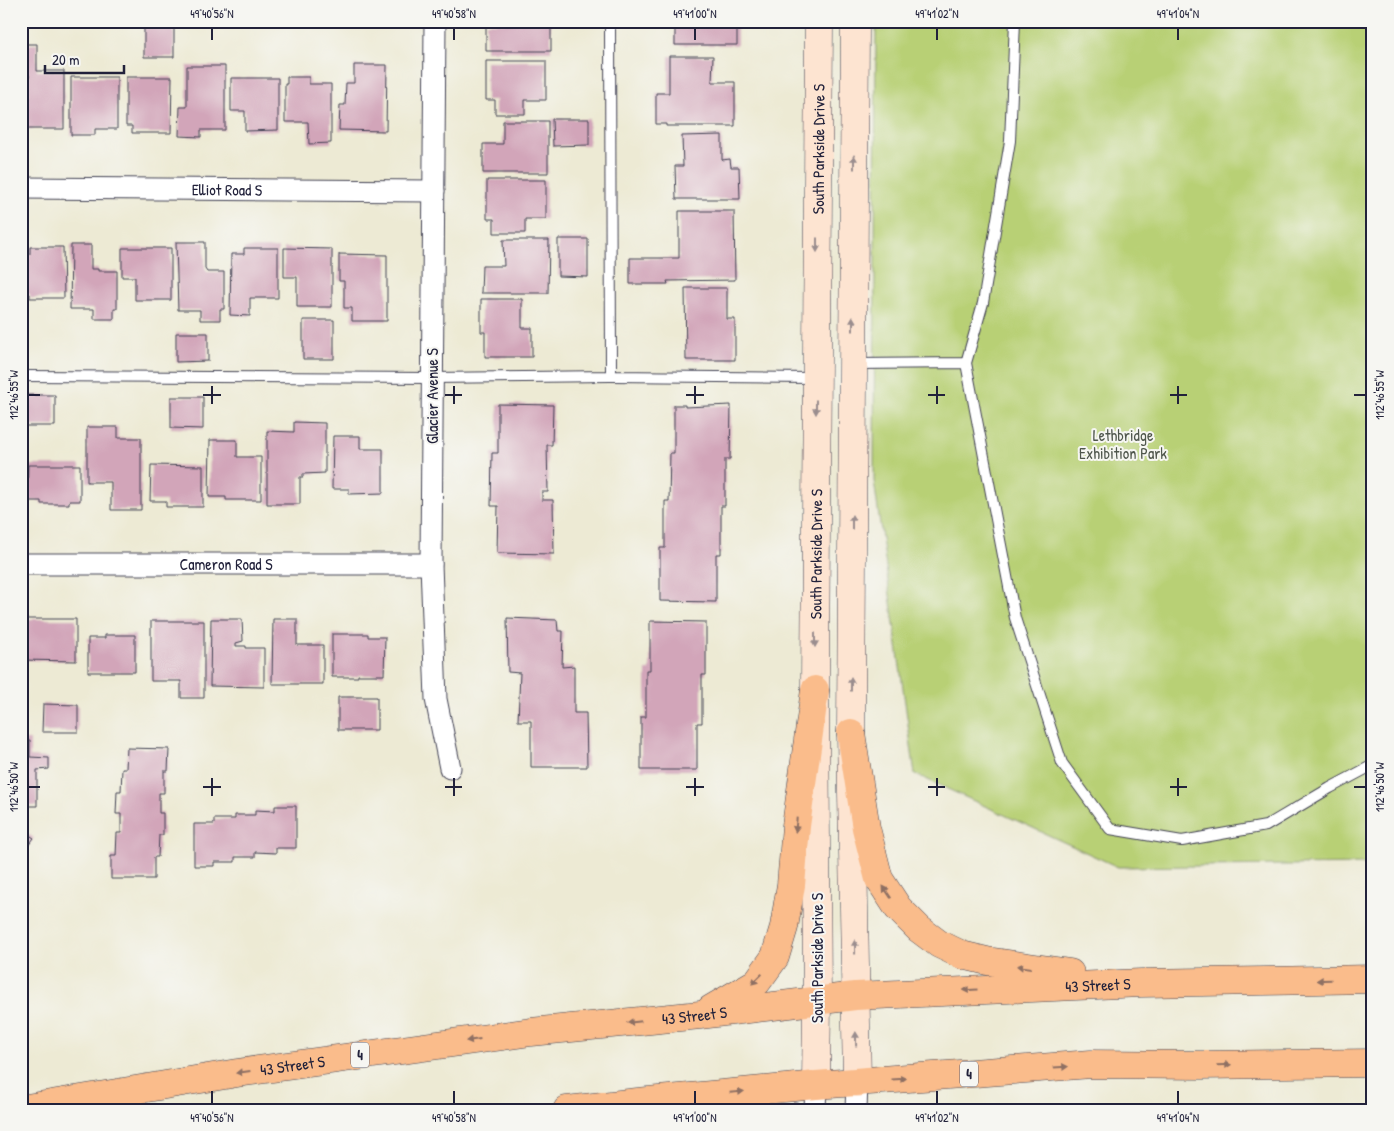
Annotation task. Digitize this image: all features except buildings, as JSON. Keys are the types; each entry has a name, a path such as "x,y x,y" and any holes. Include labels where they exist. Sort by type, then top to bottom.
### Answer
{"highway":[{"path":"700,1015 757,982 775,957 784,927 791,884 796,826 815,690"},
{"path":"851,733 866,828 879,880 898,908 919,929 939,944 962,955 987,961 1141,983"},
{"name":"43 Street S","path":"21,1109 360,1055 532,1032 700,1015 856,996 1141,983 1373,979"},
{"name":"4","path":"567,1110 638,1102 816,1097 857,1083 1091,1064 1373,1063"}],"main road":[{"name":"South Parkside Drive S","path":"816,1097 815,690 819,21"},
{"path":"855,21 851,733 857,1083"}],"street":[{"name":"Glacier Avenue S","path":"435,21 431,564 436,699 450,768"},
{"name":"Elliot Road S","path":"21,188 434,191"},
{"name":"Cameron Road S","path":"21,564 431,564"},
{"path":"856,1110 857,1083"}],"lane":[{"path":"610,21 611,376"},
{"path":"1015,21 1010,141 983,303 966,363 1015,618 1062,763 1110,829 1182,841 1266,826 1373,765"},
{"path":"853,364 966,363"},
{"path":"21,376 816,378"}],"green space":[{"name":"Lethbridge Exhibition Park","path":"876,21 1373,21 1373,864 1118,867 915,774 874,481"}]}
